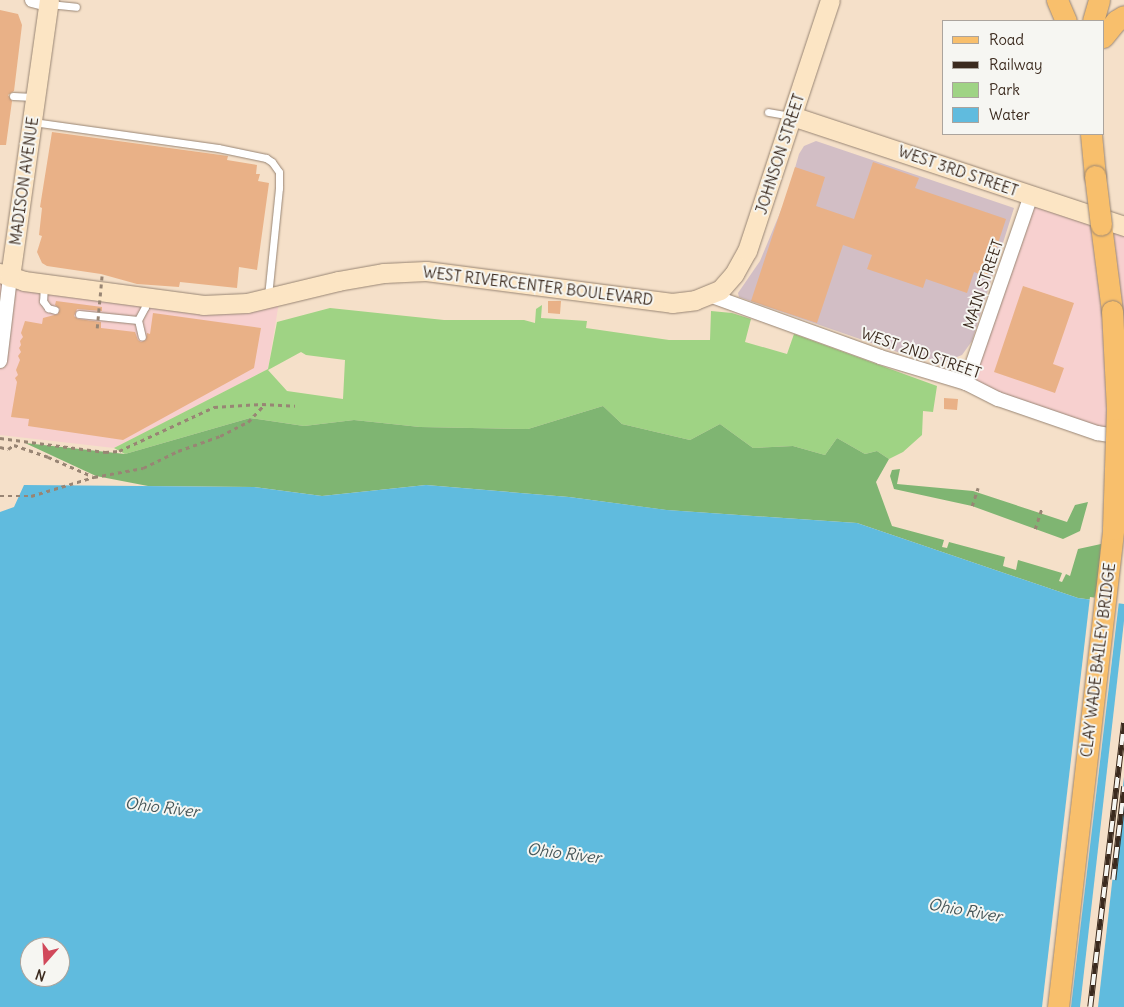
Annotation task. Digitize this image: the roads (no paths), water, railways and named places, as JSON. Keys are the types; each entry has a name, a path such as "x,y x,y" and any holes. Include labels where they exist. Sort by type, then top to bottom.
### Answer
{"main road":[{"path":"1057,0 1066,20"},
{"path":"1093,20 1099,0"},
{"path":"1104,36 1116,21 1124,16"},
{"name":"CLAY WADE BAILEY BRIDGE","path":"1058,1007 1108,582 1117,472 1116,357 1091,135"}],"street":[{"name":"JOHNSON STREET","path":"710,295 720,290 734,274 747,251 830,0"},
{"name":"MADISON AVENUE","path":"0,361 5,275 33,122 43,1"},
{"name":"WEST 3RD STREET","path":"792,116 1124,226"},
{"name":"MAIN STREET","path":"966,383 1031,195"},
{"name":"WEST RIVERCENTER BOULEVARD","path":"5,275 24,281 203,305 247,304 338,280 384,273 426,271 672,302 695,300 710,295"},
{"name":"WEST 2ND STREET","path":"710,295 880,357 966,383 998,399 1088,430 1124,438"}],"lane":[{"path":"43,1 76,7"},
{"path":"13,96 36,97"},
{"path":"768,112 792,116"},
{"path":"33,122 218,148 266,158 272,162 279,172 280,188 268,300"},
{"path":"44,284 43,301 48,308 55,310"},
{"path":"142,337 138,320 145,307 146,297"},
{"path":"79,314 138,320"}],"water":[{"name":"Ohio River","path":"24,485 254,487 322,496 426,485 569,497 667,510 857,523 1078,598 1124,604 1124,1007 0,1007 0,512 14,507"}],"railway":[{"path":"1090,1007 1124,723"},
{"path":"1113,880 1124,787"}]}
